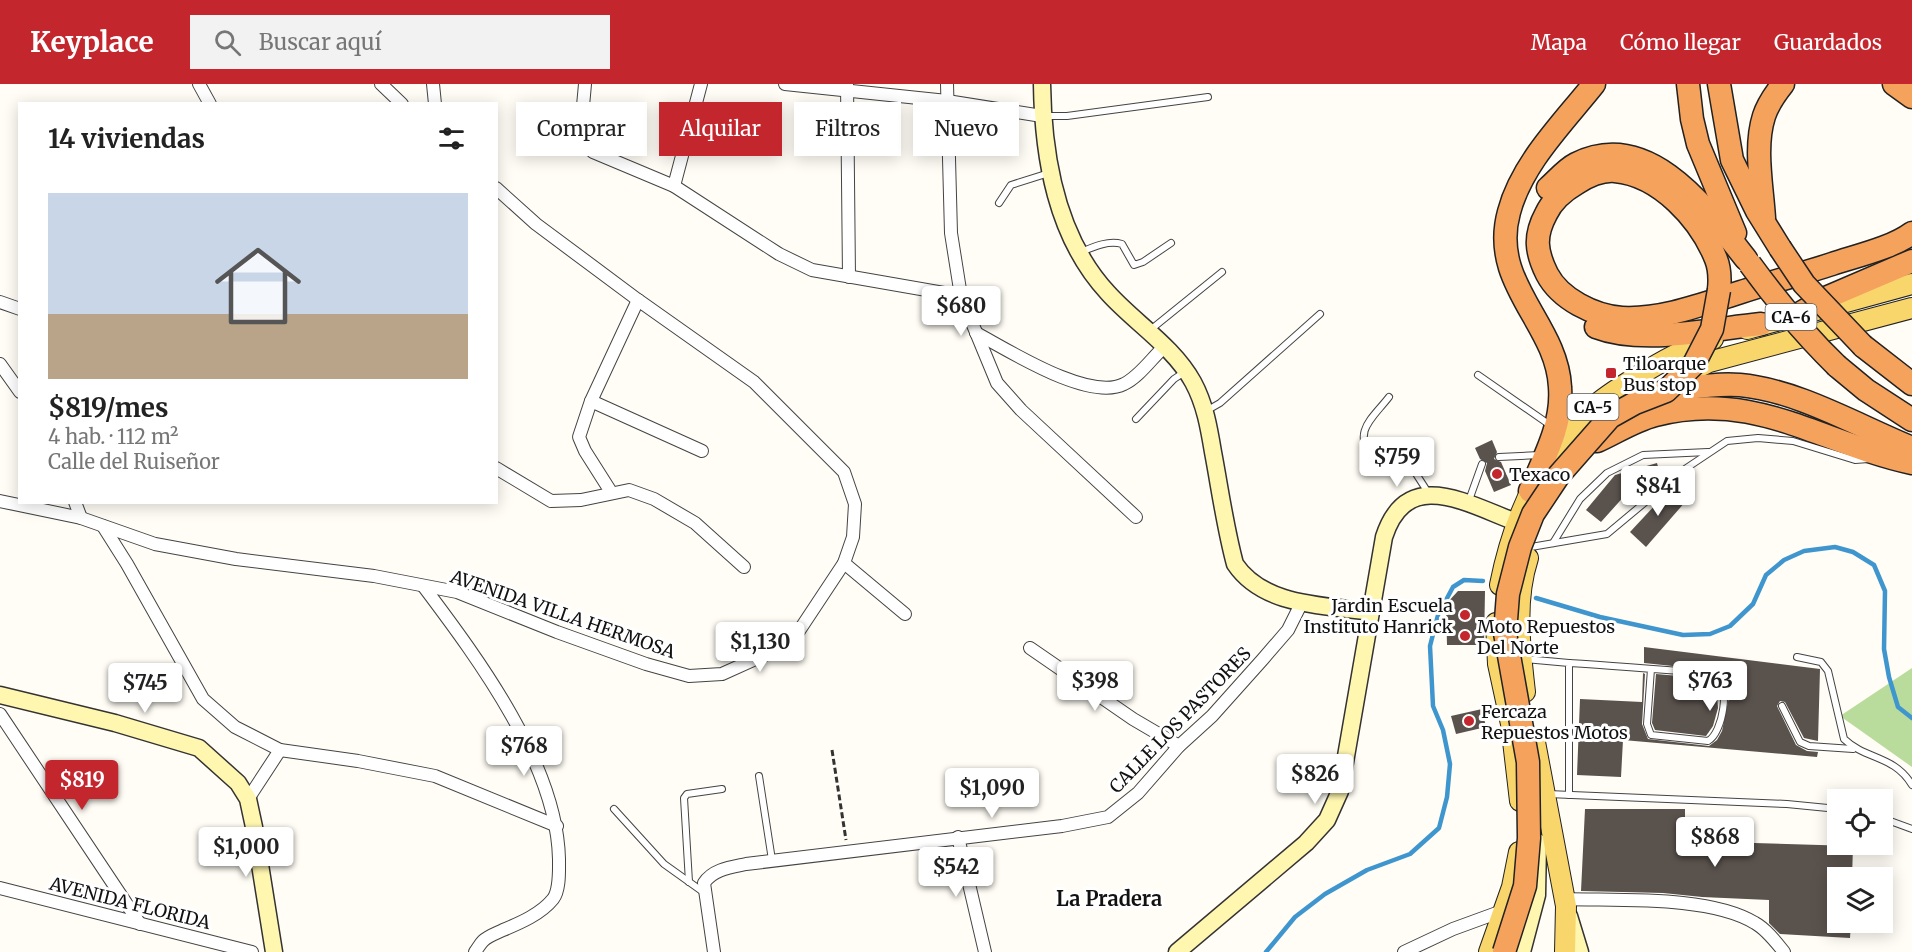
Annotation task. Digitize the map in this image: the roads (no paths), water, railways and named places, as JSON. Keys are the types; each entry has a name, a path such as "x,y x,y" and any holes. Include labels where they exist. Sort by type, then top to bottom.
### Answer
{"highway":[{"path":"1530,491 1559,417 1560,387 1555,354 1519,294 1510,271 1505,248 1508,214 1519,183 1594,84"},
{"name":"CA-6","path":"1688,84 1698,144 1748,261 1776,300 1837,366 1866,390 1912,420"},
{"name":"CA-6","path":"1719,84 1732,160 1760,217 1804,284 1863,346 1912,384"},
{"path":"1727,141 1734,84"},
{"path":"1760,217 1748,158 1748,112 1764,84"},
{"path":"1760,217 1760,143 1763,117 1772,98 1783,84"},
{"path":"1894,84 1912,97"},
{"path":"1748,261 1698,199 1663,171 1635,158 1592,157 1574,165 1548,188 1532,209 1524,234 1526,257 1543,293 1573,318 1607,331 1634,335 1669,334 1761,324"},
{"path":"1666,391 1694,363 1712,329 1719,290 1720,275 1717,260 1692,218 1667,193 1639,176 1614,170 1591,174 1565,190 1547,212 1537,234 1538,255 1550,278 1566,297 1595,311 1621,318 1650,317 1721,298 1868,252 1912,234"},
{"path":"1799,314 1828,297 1912,261"},
{"path":"1504,952 1525,886 1529,838 1528,762 1505,633 1508,594 1520,547 1533,514 1559,475 1610,417 1635,403 1666,391 1703,386 1739,385 1775,392 1908,458"},
{"path":"1597,441 1652,416 1677,410 1717,407 1750,411 1783,419 1875,453 1908,458"}],"main road":[{"name":"CA-5","path":"1489,952 1505,910 1517,867 1521,832 1510,724 1499,670 1495,634 1501,579 1516,522 1530,491 1567,434 1592,408 1674,354 1761,324 1912,284"},
{"path":"1597,441 1670,381 1709,362 1912,309"},
{"name":"CA-5","path":"1565,952 1565,902 1526,698 1519,623 1522,583 1539,525 1569,476 1597,441"}],"street":[{"path":"199,84 209,102"},
{"path":"381,84 400,102"},
{"path":"433,84 435,102"},
{"path":"585,84 580,139 593,152 674,186 779,254 812,270 961,296"},
{"path":"674,186 701,84"},
{"path":"785,84 846,87 1042,116"},
{"path":"947,84 951,233 961,296 997,383 1022,411 1136,517"},
{"path":"1042,84 1042,116 1049,172 1061,211 1080,252 1108,292 1186,371 1206,411 1235,564 1244,578 1257,587 1302,602 1371,612"},
{"path":"846,87 849,276"},
{"name":"AVENIDA VILLA HERMOSA","path":"0,501 81,518 155,544 236,559 374,576 457,592 568,636 646,664 689,676 722,674 791,643 844,563 853,537 855,504 844,472 754,382 536,224 498,190"},
{"path":"611,492 585,451 579,437 591,401 638,300"},
{"path":"0,303 18,308"},
{"path":"976,333 1066,380 1092,387 1117,387 1126,383 1164,347"},
{"path":"0,364 18,389"},
{"path":"591,401 702,451"},
{"path":"498,469 551,501 581,500 629,490 654,499 695,523 744,567"},
{"path":"1177,952 1271,875 1327,820 1341,791 1371,612 1389,523 1397,511 1408,501 1429,494 1441,495 1516,522"},
{"path":"76,504 81,518"},
{"path":"103,526 128,564 203,699 235,727 280,750 358,761 435,776 557,826"},
{"path":"844,563 905,614"},
{"path":"424,586 502,696 552,804 557,826 559,876 554,898 528,919 484,939 475,952"},
{"name":"CALLE LOS PASTORES","path":"706,894 704,883 708,876 746,864 1062,826 1108,817 1138,793 1179,746 1212,716 1288,630 1302,602"},
{"path":"1030,648 1133,719 1179,746"},
{"path":"0,695 115,723 199,748 238,783 248,799 262,866 274,952"},
{"path":"0,714 140,924"},
{"path":"1510,724 1535,811 1538,837 1537,895 1522,952"},
{"path":"248,799 280,750"},
{"path":"958,837 985,952"},
{"name":"AVENIDA FLORIDA","path":"0,888 252,952"},
{"path":"706,894 714,952"},
{"path":"1580,952 1565,902 1670,903 1706,907 1755,923 1784,952"},
{"path":"1404,952 1453,929 1505,910"}],"lane":[{"path":"1042,116 1067,116 1208,97"},
{"path":"999,203 1011,185 1049,172"},
{"path":"1080,252 1116,242 1122,244 1134,265 1143,262 1171,243"},
{"path":"1148,331 1222,272"},
{"path":"1206,411 1220,403 1320,314"},
{"path":"1136,419 1174,379 1186,371"},
{"path":"1478,375 1555,429"},
{"path":"1389,397 1363,431 1362,442 1372,459 1413,469 1429,494"},
{"path":"1532,547 1607,534 1708,452 1727,441 1758,438 1793,441 1862,461 1869,460 1875,453"},
{"path":"1553,543 1580,499 1606,473 1643,455 1708,452"},
{"path":"1499,457 1546,454"},
{"path":"1467,504 1482,464"},
{"path":"1797,657 1821,662 1828,671 1844,739 1894,764 1912,784"},
{"path":"1522,659 1716,674 1721,677 1725,688 1719,729 1715,738 1708,741 1651,735 1647,724 1651,669"},
{"path":"1569,663 1569,795"},
{"path":"1782,706 1800,742 1809,746 1860,749"},
{"path":"759,776 772,860"},
{"path":"689,882 684,798 687,794 722,789"},
{"path":"1545,794 1787,804 1827,808"},
{"path":"614,808 664,864 706,894"},
{"path":"1893,822 1912,829"}],"waterway":[{"path":"1536,598 1600,617 1683,635 1710,634 1730,626 1753,604 1766,575 1784,560 1804,551 1835,547 1853,552 1874,565 1885,591 1884,649 1889,677 1898,707 1912,718"},
{"path":"1266,952 1295,917 1325,894 1367,870 1410,854 1439,828 1447,797 1450,764 1443,730 1433,706 1430,646 1438,615 1453,587 1464,580 1483,581"}],"place":[{"name":"Tiloarque Bus stop","path":"1611,373"},
{"name":"Texaco","path":"1497,474"},
{"name":"Jardin Escuela Instituto Hanrick","path":"1465,615"},
{"name":"Moto Repuestos Del Norte","path":"1465,636"},
{"name":"Fercaza Repuestos Motos","path":"1469,721"}],"district":[{"name":"La Pradera","path":"1109,898"}]}
